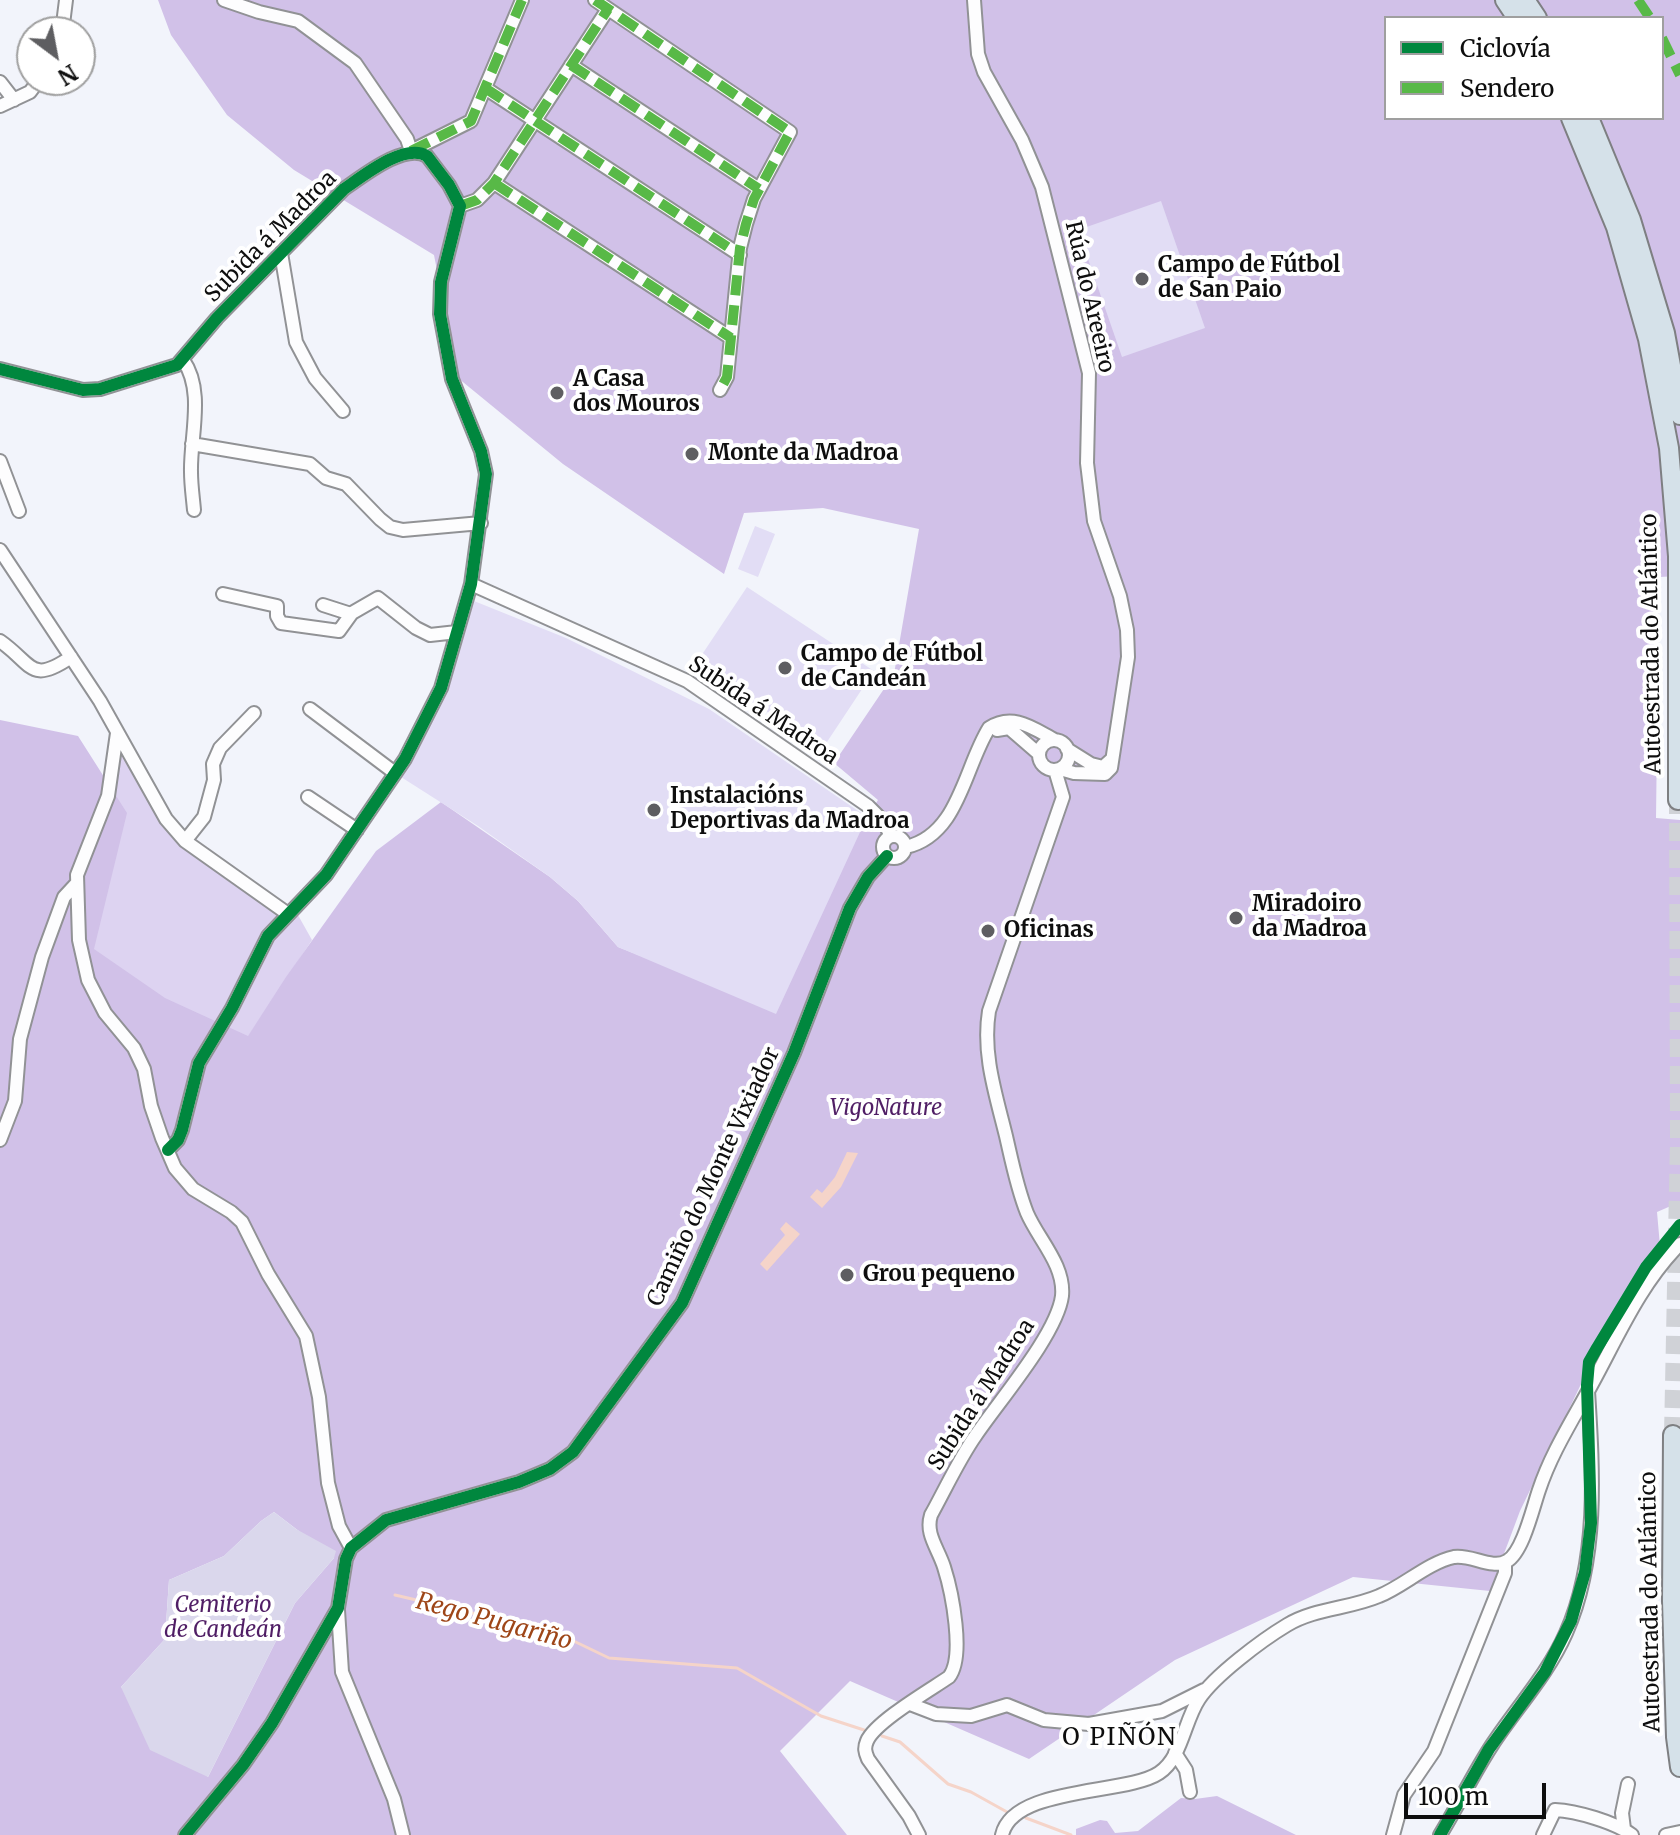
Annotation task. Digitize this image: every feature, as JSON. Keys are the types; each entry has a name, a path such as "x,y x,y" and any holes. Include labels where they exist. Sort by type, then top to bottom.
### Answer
{"highway":[{"name":"Autoestrada do Atlántico","path":"1572,120 1620,241 1648,339 1669,448 1678,556 1678,800"},
{"path":"1590,120 1636,234 1665,333 1680,415"},
{"name":"Autoestrada do Atlántico","path":"1673,1435 1672,1601 1676,1737 1680,1767"}],"street":[{"path":"168,1150 178,1140 182,1130 199,1063 232,1008 268,936 326,875 405,759 441,688 471,584 486,474 481,451 452,379 440,314 441,282 460,206 457,197 434,164 420,151 411,151 407,139 355,63 298,21 224,0"},
{"name":"Subida á Madroa","path":"0,369 83,390 100,389 177,365 217,318 344,189 368,172 471,121 522,0"},
{"path":"595,0 790,132 759,189 746,224 727,377 720,390"},
{"name":"Rúa do Areeiro","path":"974,0 978,54 1042,187 1089,373 1087,463 1094,521 1120,596 1127,630 1128,657 1114,756"},
{"path":"460,206 477,200 494,183 608,9"},
{"path":"571,65 759,189"},
{"path":"0,82 14,100"},
{"path":"485,88 740,255"},
{"path":"0,106 22,96"},
{"path":"494,183 731,338"},
{"path":"281,253 296,342 315,378 343,411"},
{"path":"183,360 194,391 191,472 194,510"},
{"path":"192,444 310,464 326,478 346,484 355,497 390,527 403,530 481,523"},
{"path":"0,461 19,511"},
{"path":"0,550 100,701 166,819 185,841 288,914"},
{"name":"Subida á Madroa","path":"471,584 687,681 868,806 883,821 891,836 900,837 906,847"},
{"path":"223,594 277,606 281,623 328,632 339,631 351,614 378,598 416,628 430,635 457,632"},
{"path":"323,605 351,614"},
{"path":"0,641 34,670 42,672 53,670 71,657"},
{"path":"310,709 395,773"},
{"path":"185,841 204,817 214,780 213,764 220,748 254,713"},
{"path":"891,836 883,845 887,856 899,857 906,847 918,844 943,824 954,807 984,737 996,723 1021,722 1091,764 1103,767 1114,756"},
{"path":"984,737 1001,728 1009,728 1039,754 1045,767 1074,773 1105,774 1111,768 1114,756"},
{"path":"117,733 108,796 81,862 76,884 79,940 88,980 105,1013 134,1048 144,1069 155,1117 175,1168 184,1181 242,1222 268,1274 306,1336 319,1397 328,1483 339,1526 351,1548 346,1559 338,1608 342,1672 394,1799 403,1835"},
{"path":"1039,754 1044,744 1055,740"},
{"path":"1057,770 1067,762 1067,749"},
{"name":"Subida á Madroa","path":"919,1835 864,1750 868,1737 949,1677 957,1662 953,1610 945,1569 928,1526 931,1515 974,1437 1013,1385 1053,1323 1062,1295 1060,1272 1028,1215 1019,1190 990,1071 985,1034 989,1011 1063,797 1057,770"},
{"path":"308,797 357,830"},
{"name":"Camiño do Monte Vixiador","path":"351,1548 386,1520 519,1482 550,1469 581,1442 682,1303 794,1053 850,908 868,877 887,856"},
{"path":"0,1140 15,1101 20,1039 42,957 64,897 76,884"},
{"path":"1002,1835 1009,1820 1051,1799 1144,1781 1161,1772 1175,1753 1198,1700 1207,1689 1280,1630 1307,1616 1379,1596 1457,1557 1493,1563 1505,1562 1515,1554 1545,1470 1643,1289 1680,1244 1680,1236"},
{"path":"1440,1835 1489,1749 1545,1672 1571,1621 1585,1572 1591,1523 1588,1391"},
{"path":"1393,1835 1404,1795 1434,1751 1505,1573 1505,1562"},
{"path":"185,1835 243,1765 272,1723 338,1608"},
{"path":"910,1704 936,1714 971,1716 1007,1705 1044,1720 1089,1724 1162,1711 1207,1689"},
{"path":"1175,1753 1186,1770 1190,1792"},
{"path":"1628,1784 1622,1813 1628,1832"},
{"path":"1543,1835 1555,1810 1572,1811 1628,1832"},
{"path":"1666,1835 1680,1832"}],"shaded area":[{"name":"Campo de Fútbol de San Paio","path":"1161,201 1205,328 1122,357 1078,230"},
{"path":"755,526 775,534 758,577 738,569"},
{"name":"Campo de Fútbol de Candeán","path":"747,587 874,671 823,748 695,665"},
{"name":"Instalacións Deportivas da Madroa","path":"474,601 566,638 709,709 867,817 776,1014 618,947 578,901 550,877 401,777 436,714"},
{"path":"119,751 152,807 205,860 245,886 294,908 312,940 248,1037 165,999 84,950"},
{"path":"847,1152 858,1153 841,1187 822,1208 810,1197 817,1189 822,1193 835,1177"},
{"path":"786,1222 800,1234 767,1271 760,1264 785,1235 780,1229"}],"green space":[{"name":"VigoNature","path":"158,0 1680,0 1680,576 1659,577 1656,818 1680,820 1680,1202 1657,1212 1660,1246 1595,1355 1520,1511 1490,1591 1353,1577 1175,1660 1029,1759 850,1681 780,1751 847,1835 0,1835 0,720 78,736 127,813 94,949 165,998 248,1036 376,851 441,802 550,877 578,901 618,947 659,963 867,817 878,800 834,763 894,674 919,529 823,508 744,513 724,574 563,464 458,378 434,255 294,170 227,115 171,35","holes":["274,1512 334,1558 295,1603 208,1777 121,1687 165,1639 169,1580 224,1556"]},
{"name":"Cemiterio de Candeán","path":"274,1512 296,1529 336,1551 334,1558 295,1603 208,1777 150,1750 121,1687 165,1639 169,1580 224,1556"},
{"path":"1217,1796 1296,1835 1076,1835 1076,1829 1100,1820 1107,1821 1115,1833 1138,1831 1181,1798"}],"waterway":[{"name":"Rego Pugariño","path":"395,1595 557,1633 609,1658 737,1668 821,1716 864,1730"},
{"name":"Rego Pugariño","path":"882,1736 900,1742 948,1784 971,1792 1007,1812"},
{"name":"Rego Pugariño","path":"1026,1818 1071,1835"}],"tunnel":[{"path":"1673,1435 1679,1140 1678,800"}],"marked path":[{"path":"411,151 471,121 522,0"},
{"path":"595,0 790,132 754,199 746,224 740,248 727,377 720,390"},
{"path":"1638,0 1649,16"},
{"path":"460,206 477,200 494,183 608,9"},
{"path":"1664,42 1680,75"},
{"path":"571,65 759,189"},
{"path":"485,88 740,255"},
{"path":"494,183 731,338"}],"cycle path":[{"path":"0,369 83,390 100,389 177,365 217,318 344,189 373,169 407,153 427,156 460,206 441,282 440,314 452,379 481,451 486,474 471,584 441,688 405,759 326,875 268,936 232,1008 199,1063 182,1130 178,1140 168,1150"},
{"path":"185,1835 243,1765 272,1723 338,1608 346,1559 351,1548 386,1520 519,1482 550,1469 573,1452 682,1303 794,1053 850,908 868,877 887,856"},
{"path":"1440,1835 1489,1749 1545,1672 1571,1621 1585,1572 1591,1523 1589,1362 1646,1267 1680,1225"}],"place":[{"name":"Campo de Fútbol de San Paio","path":"1142,279"},
{"name":"A Casa dos Mouros","path":"557,393"},
{"name":"Monte da Madroa","path":"692,454"},
{"name":"Campo de Fútbol de Candeán","path":"785,668"},
{"name":"Instalacións Deportivas da Madroa","path":"654,810"},
{"name":"Miradoiro da Madroa","path":"1236,918"},
{"name":"Oficinas","path":"988,931"},
{"name":"Grou pequeno","path":"847,1275"}],"district":[{"name":"O PIÑÓN","path":"1120,1738"}]}
